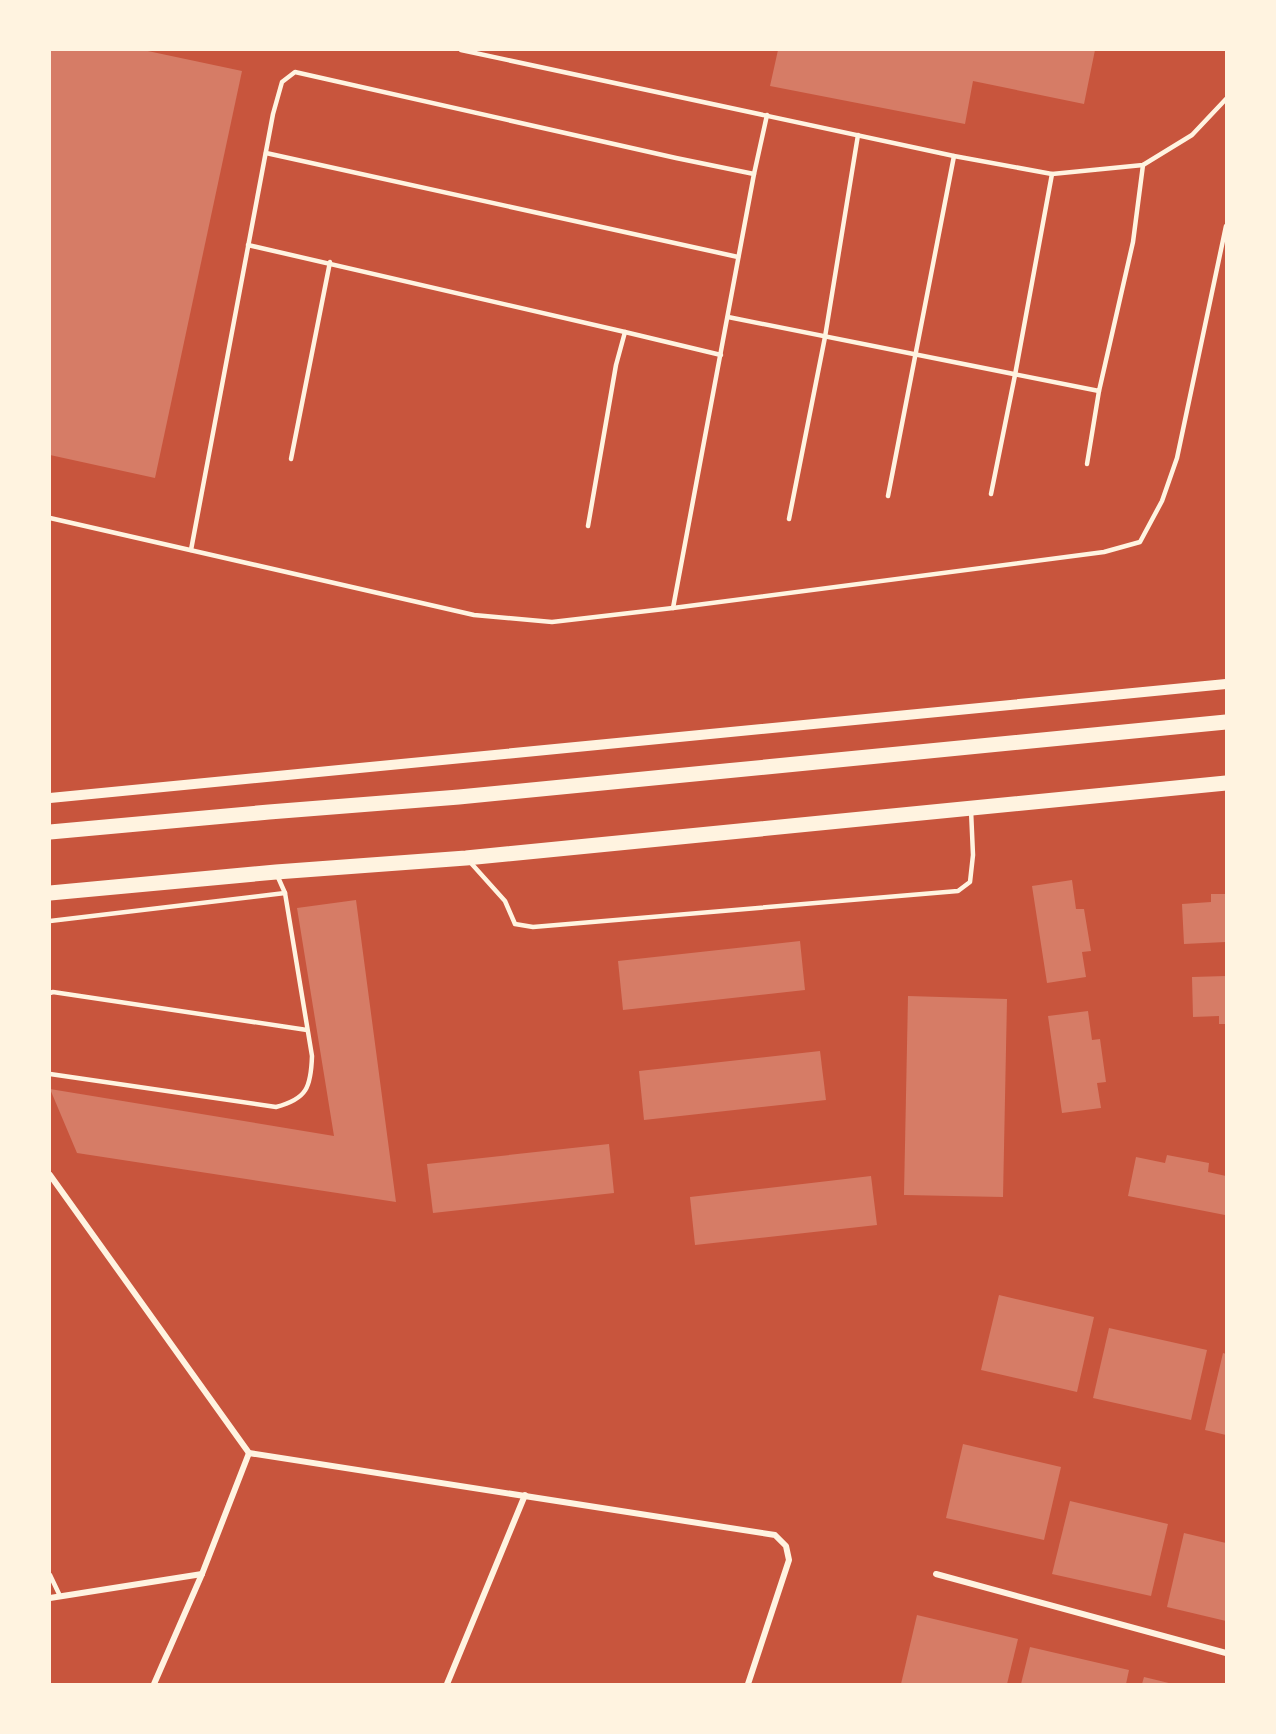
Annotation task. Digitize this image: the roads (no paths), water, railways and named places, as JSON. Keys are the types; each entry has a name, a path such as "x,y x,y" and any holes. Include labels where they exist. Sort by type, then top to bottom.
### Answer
{"main road":[{"path":"50,832 459,797 1227,722"},
{"path":"50,893 276,872 466,858 1227,783"}],"street":[{"path":"50,798 1227,684"},
{"path":"50,1175 249,1453 776,1535 786,1546 789,1560 748,1684"},
{"path":"154,1684 202,1574 249,1453"},
{"path":"447,1684 525,1495"},
{"path":"50,1598 202,1574"},
{"path":"936,1574 1227,1653"}],"lane":[{"path":"461,50 954,156 1052,174 1143,165 1192,135 1227,99"},
{"path":"493,56 494,50"},
{"path":"191,550 273,114 282,82 295,72 754,174"},
{"path":"673,608 738,257 767,115"},
{"path":"789,519 825,337 858,135"},
{"path":"266,153 738,257"},
{"path":"888,496 954,156"},
{"path":"1087,464 1099,391 1132,242 1143,165"},
{"path":"991,494 1052,174"},
{"path":"50,518 474,615 552,622 1104,552 1140,542 1162,501 1177,458 1227,226"},
{"path":"249,245 330,262 721,355"},
{"path":"291,459 330,262"},
{"path":"728,318 1099,391"},
{"path":"588,526 616,366 625,332"},
{"path":"466,858 504,901 515,924 533,927 958,891 970,882 973,855 970,807"},
{"path":"50,1074 276,1107 292,1103 306,1090 311,1075 312,1056 285,893 276,872"},
{"path":"50,921 285,893"},
{"path":"50,993 307,1030"},
{"path":"50,1575 60,1596"}]}
